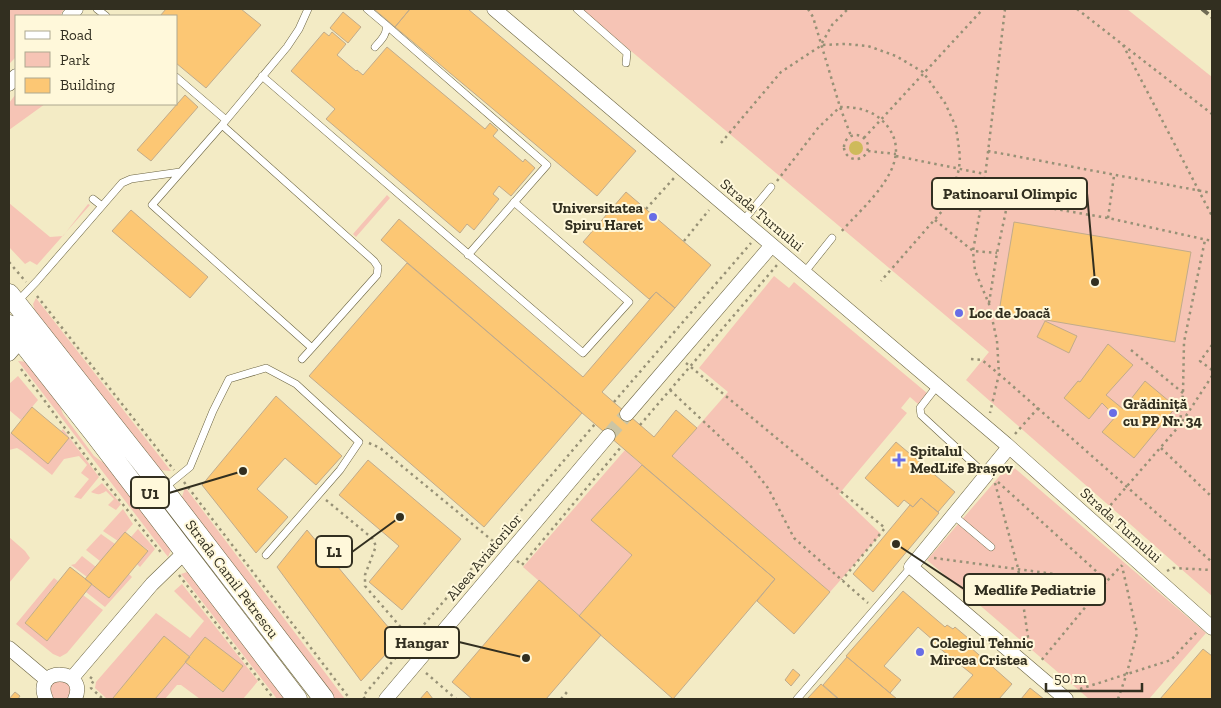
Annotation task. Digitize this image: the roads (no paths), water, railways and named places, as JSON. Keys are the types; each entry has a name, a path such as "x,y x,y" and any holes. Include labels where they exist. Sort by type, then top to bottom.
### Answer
{"street":[{"name":"Strada Turnului","path":"494,9 1007,445 1212,628"},
{"path":"627,414 772,245"},
{"name":"Strada Camil Petrescu","path":"12,298 163,489 324,699"},
{"name":"Strada Camil Petrescu","path":"14,346 176,556 297,699"},
{"name":"Aleea Aviatorilor","path":"386,699 608,436"},
{"path":"1007,445 990,480 953,515 911,567 1066,699"},
{"path":"72,678 176,556"},
{"path":"11,654 47,680"},
{"path":"46,699 43,690 47,680 51,676 62,674 72,678 77,687 75,699"}],"lane":[{"path":"308,9 293,39 224,123 152,205 312,348"},
{"path":"367,9 547,165 468,255"},
{"path":"577,9 627,53 626,64"},
{"path":"375,47 386,33 386,25"},
{"path":"262,76 583,353 629,302 514,202"},
{"path":"178,79 374,261 378,267 377,275 302,359"},
{"path":"12,298 37,281 122,183 131,179 180,172"},
{"path":"743,221 771,188"},
{"path":"93,199 102,206"},
{"path":"804,273 835,237"},
{"path":"163,489 190,466 213,411 229,379 266,368 296,384 359,442 340,470 266,556"},
{"path":"937,386 920,408 921,415 990,480"},
{"path":"953,515 991,546"},
{"path":"797,699 911,567"}],"tunnel":[{"path":"608,436 627,414"}],"railway":[{"path":"1202,9 1212,17"}],"place":[{"name":"Universitatea Spiru Haret","path":"653,217"},
{"name":"Patinoarul Olimpic","path":"1095,282"},
{"name":"Loc de Joacă","path":"959,313"},
{"name":"Grădiniță cu PP Nr. 34","path":"1113,413"},
{"name":"Spitalul MedLife Brașov","path":"899,460"},
{"name":"U1","path":"243,471"},
{"name":"L1","path":"400,517"},
{"name":"Medlife Pediatrie","path":"896,544"},
{"name":"Colegiul Tehnic Mircea Cristea","path":"920,652"},
{"name":"Hangar","path":"526,658"}]}
